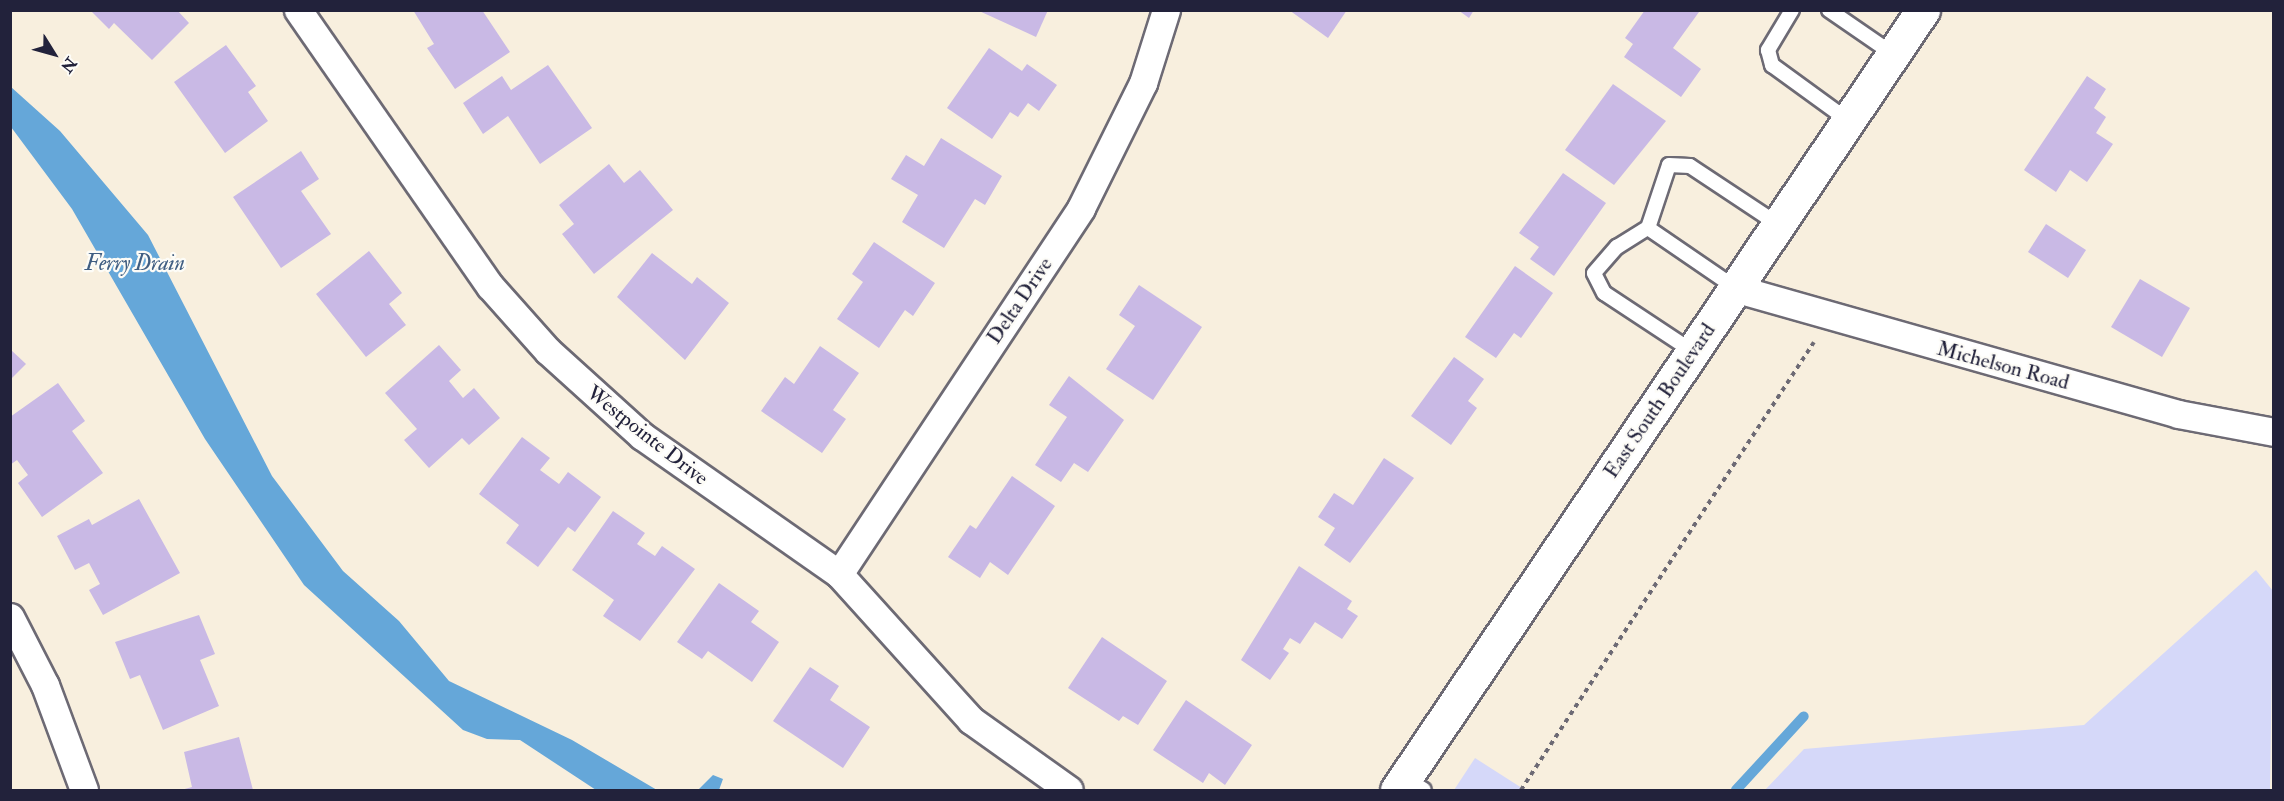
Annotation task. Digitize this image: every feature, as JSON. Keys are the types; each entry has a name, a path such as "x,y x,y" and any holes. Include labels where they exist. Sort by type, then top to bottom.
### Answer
{"street":[{"name":"Westpointe Drive","path":"298,10 490,286 548,351 642,436 840,574 963,712 1068,790"},
{"name":"Delta Drive","path":"840,574 1081,208 1143,83 1166,10"},
{"name":"East South Boulevard","path":"1409,786 1693,352 1923,10"},
{"name":"Michelson Road","path":"1737,289 1829,317 2178,414 2274,432"},
{"path":"10,617 45,685 84,790"}],"lane":[{"path":"1792,10 1768,50 1772,65 1849,121"},
{"path":"1829,10 1893,54"},
{"path":"1693,352 1604,293 1594,273 1617,247 1648,228 1669,165 1690,166 1779,225"},
{"path":"1648,228 1737,289"}],"path":[{"path":"1521,790 1829,317"}],"shaded area":[{"path":"2256,570 2273,591 2270,790 1765,790 1804,749 2084,725"},
{"path":"1475,758 1525,790 1454,790"}],"water":[{"name":"Ferry Drain","path":"11,87 60,131 148,235 272,476 343,571 399,621 449,681 572,740 657,790 596,790 520,740 487,739 463,730 304,585 205,439 72,209 11,127"},
{"path":"713,775 723,779 719,790 698,790"}],"building":[{"path":"90,10 177,10 189,23 152,60 114,23 109,29"},
{"path":"413,10 482,10 510,52 455,89 427,48 434,44"},
{"path":"977,10 1048,10 1036,37"},
{"path":"1289,10 1347,10 1328,38"},
{"path":"1458,10 1474,10 1469,18"},
{"path":"1645,10 1699,12 1673,48 1701,69 1681,97 1624,57 1633,44 1625,38"},
{"path":"226,45 256,86 248,92 268,121 225,153 174,82"},
{"path":"989,48 1022,71 1027,64 1057,85 1039,111 1028,103 1018,117 1010,112 992,139 947,108"},
{"path":"548,65 592,128 540,164 508,116 483,134 463,103 502,76 511,90"},
{"path":"2087,76 2106,89 2094,108 2106,117 2096,133 2113,144 2087,182 2070,170 2056,192 2024,170"},
{"path":"1613,84 1666,121 1614,185 1565,150"},
{"path":"941,138 1002,176 985,205 975,199 944,248 902,222 918,195 891,179 906,155 924,166"},
{"path":"301,151 319,179 301,191 331,234 281,268 233,197"},
{"path":"609,164 624,183 640,170 673,210 594,274 562,234 574,224 559,205"},
{"path":"1563,173 1606,203 1554,276 1530,259 1539,247 1519,233"},
{"path":"2046,224 2086,250 2068,278 2028,252"},
{"path":"874,242 935,283 913,316 905,310 879,348 837,319 863,282 852,274"},
{"path":"369,251 402,293 389,304 406,325 366,357 316,294"},
{"path":"652,253 692,284 697,277 729,303 685,360 617,297"},
{"path":"1515,266 1553,293 1521,338 1514,333 1496,358 1465,337"},
{"path":"2140,279 2190,308 2162,357 2111,327"},
{"path":"1139,285 1202,327 1153,400 1106,369 1135,326 1119,315"},
{"path":"439,345 461,370 449,381 463,398 474,388 500,418 469,445 462,438 429,468 404,440 417,429 385,393"},
{"path":"820,346 859,373 833,410 846,419 822,453 761,411 785,377 794,384"},
{"path":"10,349 26,364 10,380"},
{"path":"1454,357 1484,379 1468,401 1477,408 1451,445 1411,416"},
{"path":"1069,376 1124,420 1088,472 1074,463 1061,482 1035,465 1067,417 1049,405"},
{"path":"58,383 85,421 72,431 103,473 42,517 18,483 28,475 17,460 10,465 10,417"},
{"path":"522,437 550,458 540,470 559,484 568,472 601,497 575,532 568,527 538,567 506,543 519,525 479,494"},
{"path":"1384,458 1414,478 1350,563 1324,545 1335,528 1318,517 1334,493 1353,505"},
{"path":"1012,476 1055,506 1008,575 990,562 980,578 948,557 970,525 976,529"},
{"path":"139,499 180,573 103,615 89,590 100,584 89,563 75,570 57,536 89,519 92,525"},
{"path":"613,511 645,533 637,544 655,556 662,546 695,569 640,641 603,616 614,600 572,570"},
{"path":"1299,566 1352,601 1347,609 1358,616 1342,639 1315,622 1300,644 1290,638 1283,649 1289,653 1270,680 1241,660"},
{"path":"719,583 759,611 751,622 779,642 752,682 708,651 702,659 677,642"},
{"path":"199,615 215,654 200,660 219,706 163,730 140,675 130,679 115,642"},
{"path":"1102,637 1167,681 1138,725 1123,716 1119,721 1068,688"},
{"path":"810,667 839,686 830,700 870,727 843,768 773,721"},
{"path":"1186,700 1252,745 1225,785 1209,773 1203,783 1153,750"},
{"path":"239,737 253,790 181,790 192,787 184,752"}],"waterway":[{"path":"1736,790 1804,716"}]}
